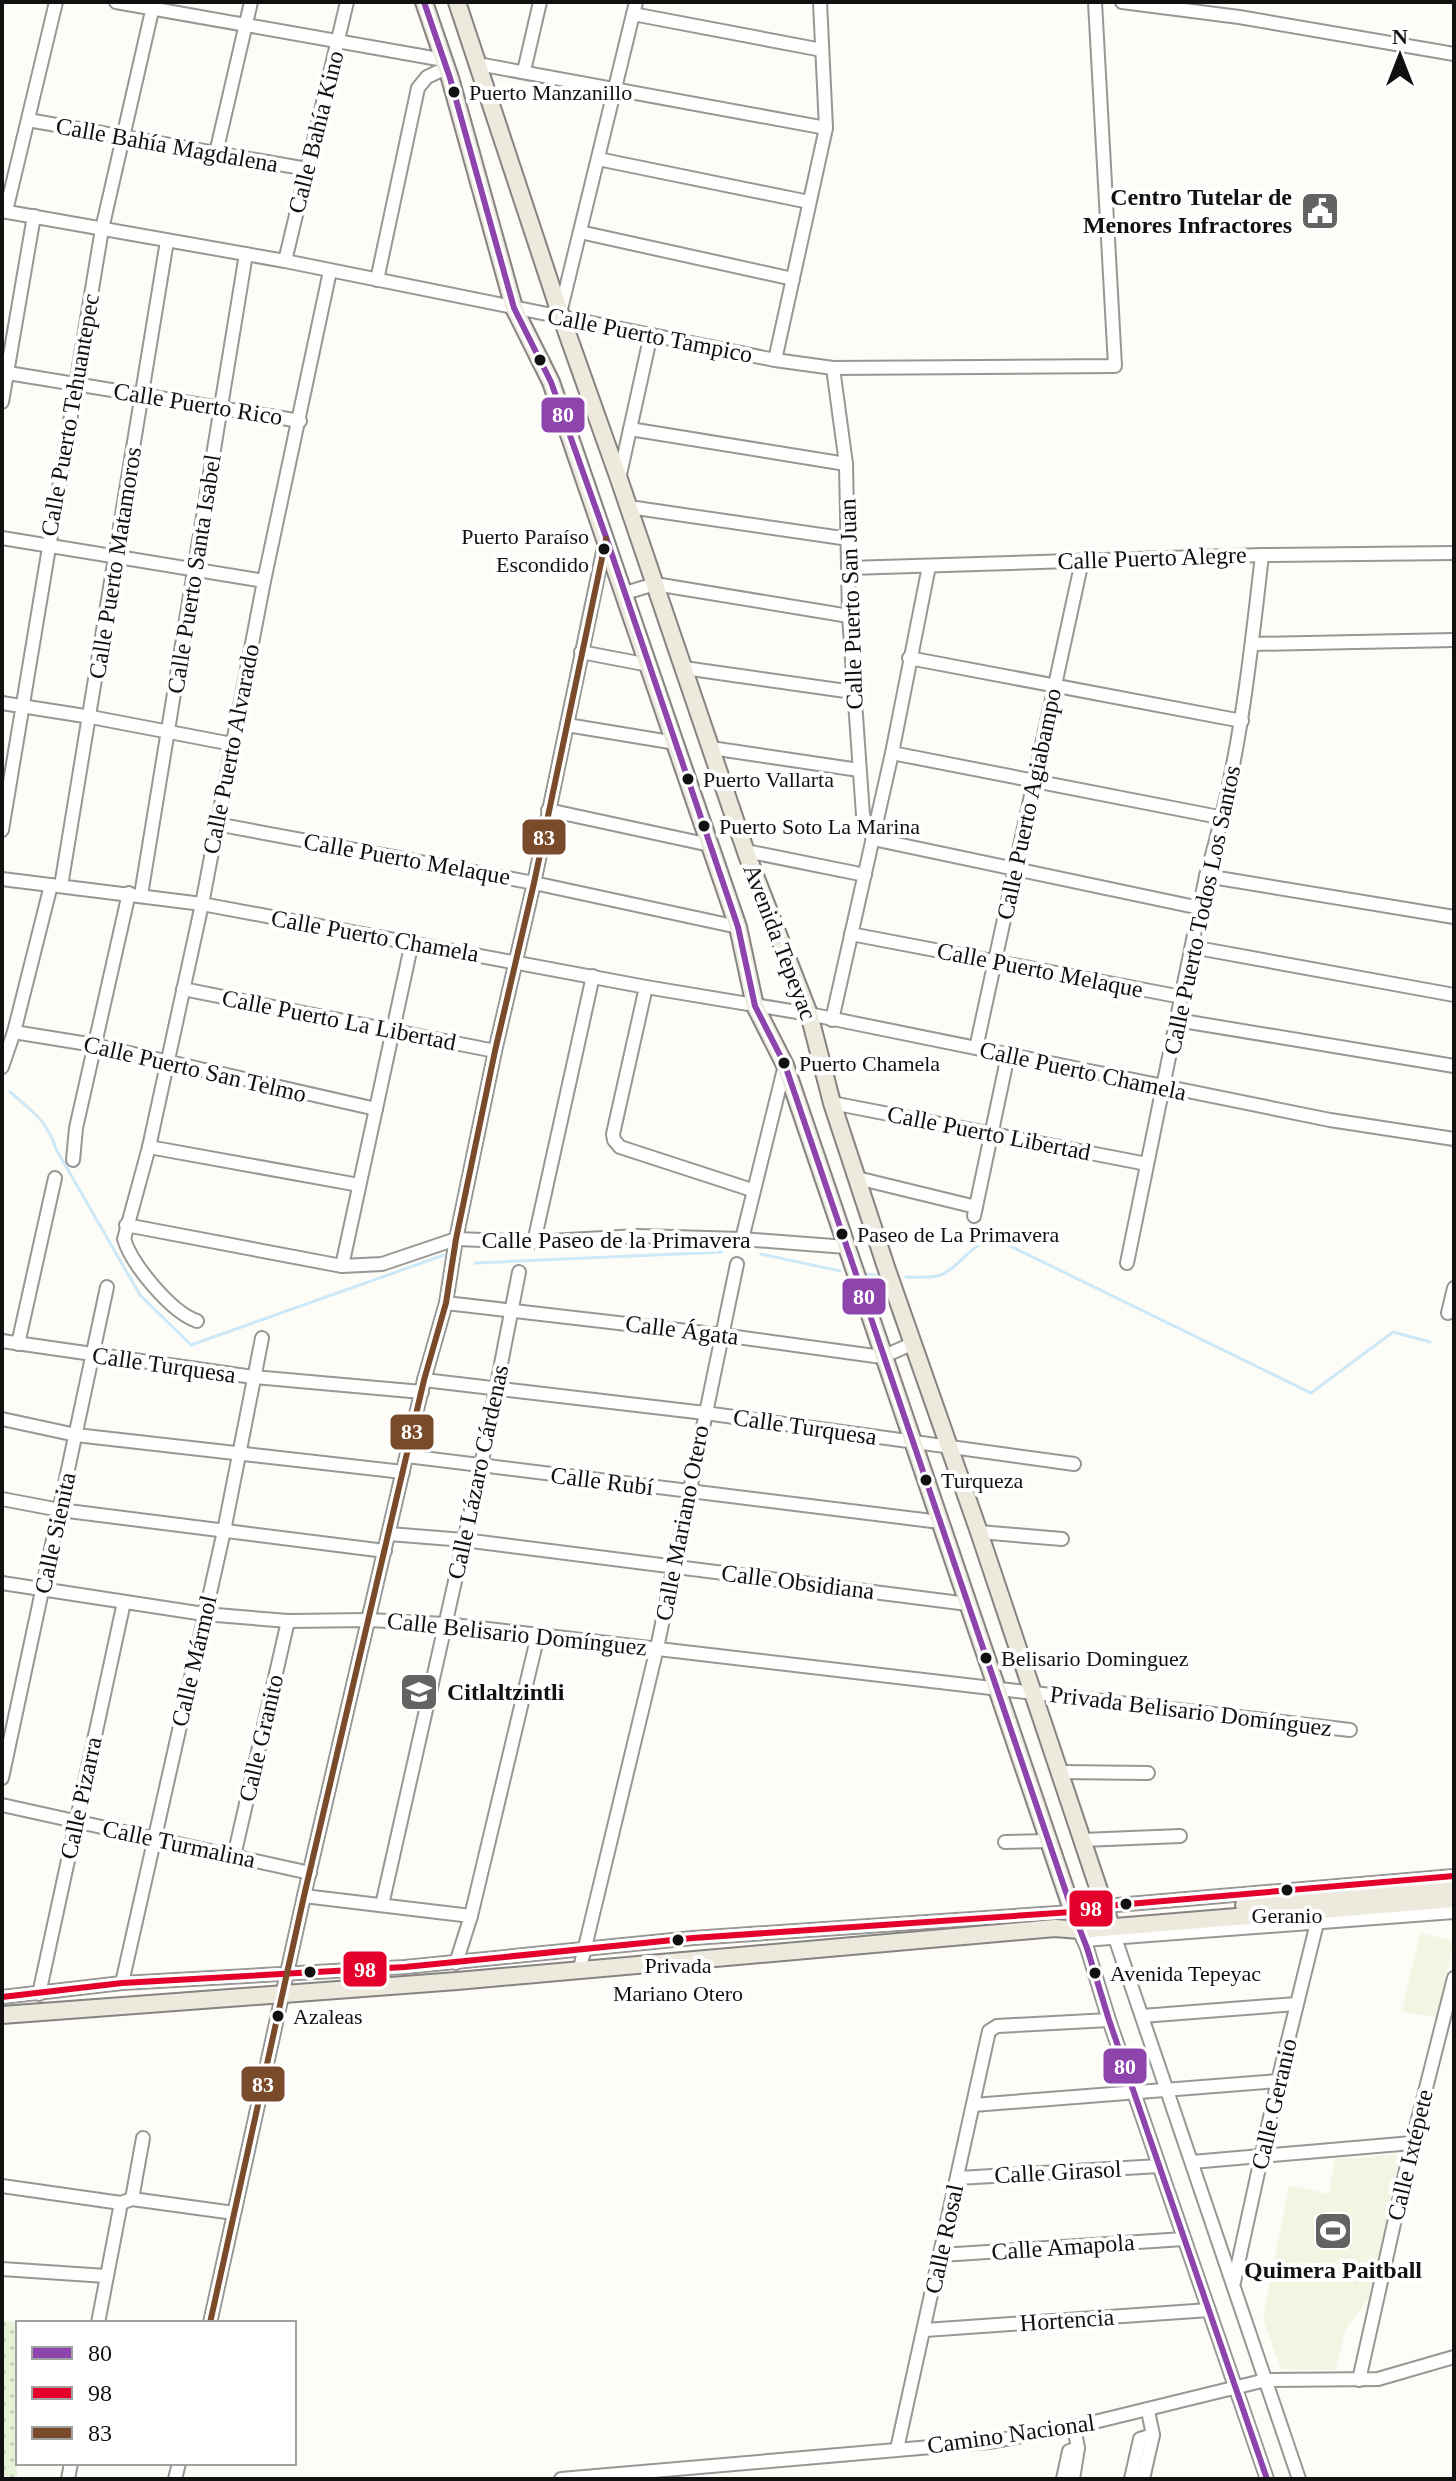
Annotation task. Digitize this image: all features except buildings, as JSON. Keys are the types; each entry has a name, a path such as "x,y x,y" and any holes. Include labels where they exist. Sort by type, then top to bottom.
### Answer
{"main road":[{"name":"Avenida Tepeyac","path":"424,2 445,64 514,308 551,382 606,537 738,927 755,1006 785,1065 1078,1925"},
{"name":"Avenida Tepeyac","path":"457,2 561,315 746,851 809,1014 832,1103 1110,1922"},
{"path":"2,2015 1055,1928 1454,1887"},
{"path":"1110,1922 1454,1899"}],"street":[{"path":"4,211 56,2"},
{"path":"116,2 153,4 245,27 338,40 445,64"},
{"path":"216,153 251,2"},
{"name":"Calle Bahía Kino","path":"285,261 347,2"},
{"path":"524,71 540,2"},
{"path":"775,360 826,128 820,2"},
{"name":"Calle Puerto Tampico","path":"4,211 285,261 775,360 833,368 1115,366 1095,2"},
{"path":"1129,3 1239,17 1454,54"},
{"name":"Calle Puerto Tehuantepec","path":"2,830 102,229 153,4"},
{"path":"561,315 634,8 822,50"},
{"path":"377,280 418,88 445,64"},
{"path":"478,64 826,128"},
{"name":"Calle Bahía Magdalena","path":"28,120 307,169"},
{"path":"598,159 809,202"},
{"path":"2,402 4,372 34,216"},
{"path":"580,232 793,279"},
{"name":"Calle Puerto Matamoros","path":"2,1067 56,885 91,717 167,241"},
{"name":"Calle Puerto Santa Isabel","path":"73,1160 76,1128 94,1045 135,894 169,731 246,254"},
{"name":"Calle Puerto Alvarado","path":"126,1225 149,1147 202,904 264,581 330,271"},
{"path":"619,479 651,334"},
{"name":"Calle Puerto San Juan","path":"833,368 846,464 849,616 859,770 863,815 873,839"},
{"name":"Calle Puerto Rico","path":"4,372 300,421"},
{"path":"630,429 846,464"},
{"path":"629,507 849,539"},
{"path":"210,2321 304,1896 423,1386 446,1303 495,1051 534,883 606,537"},
{"path":"2,538 264,581"},
{"name":"Calle Puerto Alegre","path":"849,568 1262,555 1454,553"},
{"name":"Calle Puerto Todos Los Santos","path":"1127,1263 1206,876 1224,818 1242,721 1262,555"},
{"name":"Calle Puerto Agiabampo","path":"976,1048 1082,561"},
{"name":"Calle Puerto San Juan","path":"832,1020 892,753 929,566"},
{"path":"625,593 655,584 849,616"},
{"path":"1253,644 1454,640"},
{"path":"581,652 649,665"},
{"path":"909,658 1242,721"},
{"path":"684,668 853,692"},
{"path":"2,703 232,744"},
{"path":"567,725 676,743"},
{"path":"711,748 859,770"},
{"path":"892,753 1224,818"},
{"path":"548,810 710,845"},
{"name":"Calle Puerto Melaque","path":"216,824 534,883 738,927"},
{"path":"873,839 1200,908"},
{"path":"746,851 865,875"},
{"path":"1206,876 1454,917"},
{"name":"Calle Puerto Chamela","path":"2,879 202,904 646,987 809,1014 1330,1120 1454,1139"},
{"name":"Calle Puerto Melaque","path":"851,934 1182,997"},
{"path":"342,1266 412,942"},
{"path":"1192,947 1454,995"},
{"path":"534,1242 593,976"},
{"path":"646,987 614,1140 620,1147 752,1190"},
{"name":"Calle Puerto La Libertad","path":"183,989 495,1051"},
{"path":"1177,1020 1454,1066"},
{"name":"Calle Puerto San Telmo","path":"14,1032 94,1045 376,1109"},
{"path":"857,1178 975,1211 1008,1055"},
{"path":"742,1239 785,1065"},
{"name":"Calle Puerto Libertad","path":"832,1103 1147,1164"},
{"path":"149,1147 359,1185"},
{"path":"18,1344 55,1178"},
{"path":"126,1225 126,1246 157,1291 185,1317 197,1321"},
{"name":"Calle Paseo de la Primavera","path":"126,1225 342,1266 382,1264 456,1239 534,1242 637,1236 742,1239 846,1247"},
{"name":"Calle Mariano Otero","path":"580,1968 657,1648 737,1264"},
{"name":"Calle Lázaro Cárdenas","path":"382,1905 481,1466 519,1272"},
{"name":"Calle Sienita","path":"2,1778 107,1287"},
{"path":"1448,1313 1454,1288"},
{"name":"Calle Ágata","path":"446,1303 882,1357"},
{"name":"Calle Mármol","path":"122,1983 224,1531 262,1338"},
{"name":"Calle Turquesa","path":"2,1341 253,1377 497,1389 705,1413 1074,1464"},
{"path":"882,1357 914,1343"},
{"path":"2,1419 76,1435 403,1472"},
{"name":"Calle Rubí","path":"407,1456 940,1522"},
{"path":"2,1499 60,1510 385,1551"},
{"path":"979,1532 1062,1539"},
{"name":"Calle Obsidiana","path":"389,1534 464,1540 968,1604"},
{"name":"Calle Belisario Domínguez","path":"2,1583 204,1614 288,1621 369,1620 445,1624 1032,1692"},
{"name":"Calle Pizarra","path":"39,1994 124,1602"},
{"name":"Calle Granito","path":"234,1856 288,1621"},
{"path":"456,1963 471,1916 538,1635"},
{"name":"Privada Belisario Domínguez","path":"1032,1692 1350,1730"},
{"path":"1059,1772 1148,1773"},
{"name":"Calle Turmalina","path":"2,1805 310,1873"},
{"path":"1082,1840 1180,1836"},
{"path":"1005,1842 1048,1841"},
{"path":"2,1997 122,1983 456,1963 693,1938 1078,1925 1454,1876"},
{"path":"304,1896 471,1916"},
{"path":"1110,1922 1317,1923 1454,1912"},
{"name":"Avenida Tepeyac","path":"1110,1922 1299,2479"},
{"name":"Calle Geranio","path":"1233,2285 1317,1923"},
{"name":"Avenida Tepeyac","path":"1078,1925 1267,2479"},
{"name":"Calle Ixtépete","path":"1359,2380 1412,2143 1454,1978"},
{"path":"89,1987 90,2008"},
{"path":"1142,2016 1296,2004"},
{"name":"Calle Rosal","path":"897,2449 990,2028 1109,2020"},
{"path":"973,2105 1278,2081"},
{"path":"98,2321 106,2276 143,2138"},
{"path":"1192,2162 1412,2143"},
{"name":"Calle Girasol","path":"958,2178 1159,2166"},
{"path":"2,2186 234,2213"},
{"name":"Calle Amapola","path":"941,2255 1184,2239"},
{"path":"2,2269 106,2276"},
{"name":"Hortencia","path":"925,2330 1209,2310"},
{"name":"Camino Nacional","path":"561,2479 686,2474 897,2449 989,2442 1148,2411 1266,2380 1359,2380 1402,2374 1454,2357"},
{"path":"1143,2479 1153,2435 1148,2411"},
{"path":"1073,2479 1078,2448 1074,2427"},
{"path":"1131,2479 1140,2439 1153,2435"},
{"path":"1063,2479 1069,2451 1078,2448"}],"green space":[{"path":"1420,1933 1454,1941 1438,2018 1402,2011"},
{"name":"Quimera Paitball","path":"1405,2154 1371,2295 1345,2330 1335,2370 1281,2369 1263,2319 1289,2185 1329,2194 1335,2159"},
{"path":"2,2321 16,2322 17,2465 17,2479 2,2479"}],"waterway":[{"path":"10,1092 38,1117 48,1131 140,1295 191,1345 444,1255"},
{"path":"906,1277 941,1275 976,1247 1000,1241 1311,1393 1393,1332 1430,1342"},
{"path":"475,1263 722,1252"},
{"path":"761,1254 840,1271"},
{"path":"867,1274 883,1276"}],"transit line":[{"name":"80","path":"424,2 450,78 514,308 551,382 606,537 738,927 755,1006 785,1065 1267,2479"},
{"name":"83","path":"210,2321 304,1896 424,1380 446,1303 495,1051 534,883 606,539"},
{"name":"98","path":"2,1997 122,1983 405,1967 693,1938 1072,1912 1105,1906 1454,1876"}],"place":[{"name":"Puerto Manzanillo","path":"454,92"},
{"name":"Centro Tutelar de Menores Infractores","path":"1320,211"},
{"name":"Puerto Paraíso Escondido","path":"604,549"},
{"name":"Puerto Vallarta","path":"688,779"},
{"name":"Puerto Soto La Marina","path":"704,826"},
{"name":"Puerto Chamela","path":"784,1063"},
{"name":"Paseo de La Primavera","path":"842,1234"},
{"name":"Turqueza","path":"926,1480"},
{"name":"Belisario Dominguez","path":"986,1658"},
{"name":"Citlaltzintli","path":"419,1692"},
{"name":"Geranio","path":"1287,1890"},
{"name":"Privada Mariano Otero","path":"678,1940"},
{"name":"Avenida Tepeyac","path":"1095,1973"},
{"name":"Azaleas","path":"278,2016"},
{"name":"Quimera Paitball","path":"1333,2231"}]}
